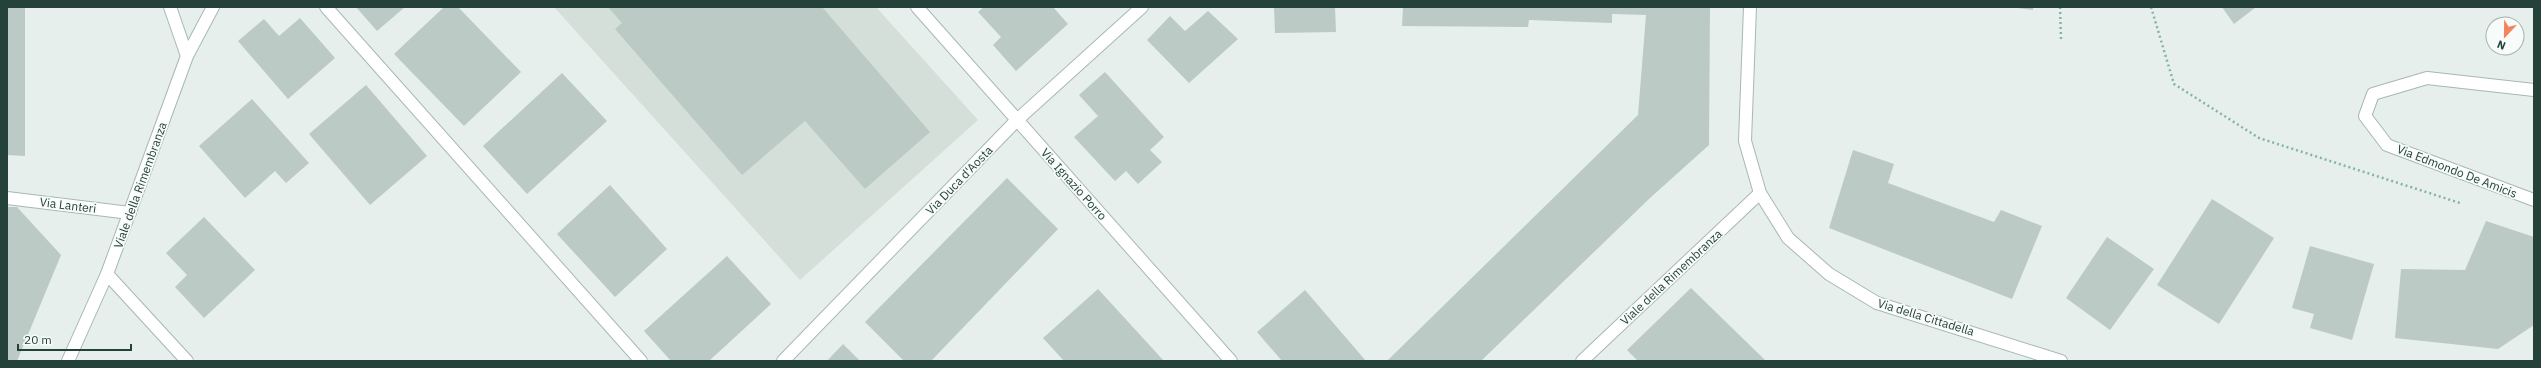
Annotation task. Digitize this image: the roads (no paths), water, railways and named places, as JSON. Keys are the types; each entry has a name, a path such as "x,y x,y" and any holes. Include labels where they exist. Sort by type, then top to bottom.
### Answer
{"street":[{"path":"170,7 187,56"},
{"name":"Viale della Rimembranza","path":"68,361 107,274 187,56 213,7"},
{"path":"326,7 641,361"},
{"name":"Via Ignazio Porro","path":"917,7 1231,361"},
{"name":"Via Duca d'Aosta","path":"783,361 1017,120 1142,7"},
{"name":"Via della Cittadella","path":"1750,7 1745,141 1760,193 1788,238 1829,274 1877,303 2061,361"},
{"name":"Via Edmondo De Amicis","path":"2534,90 2427,78 2373,94 2365,116 2387,145 2534,200"},
{"name":"Viale della Rimembranza","path":"1582,361 1760,193"},
{"name":"Via Lanteri","path":"7,198 130,213"},
{"path":"107,274 187,361"}]}
